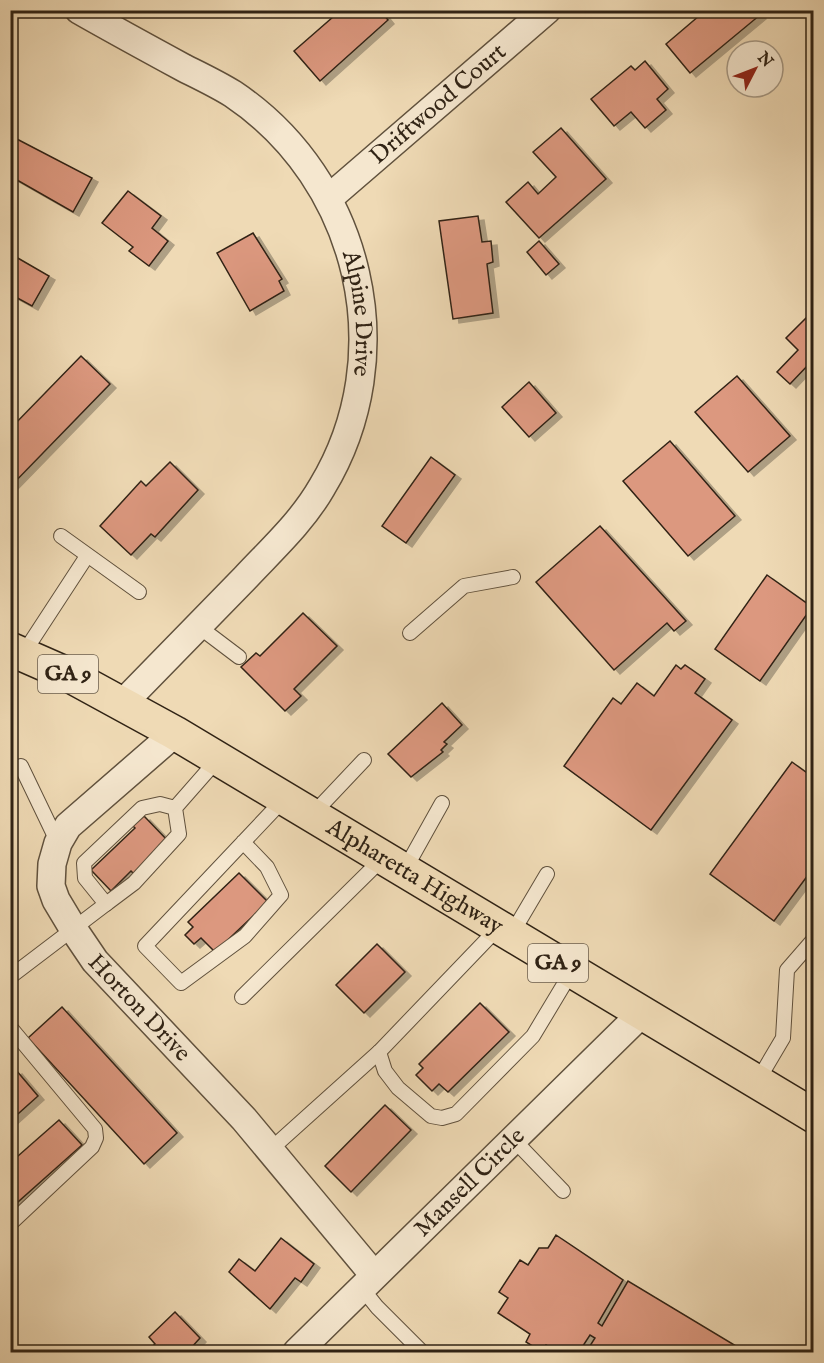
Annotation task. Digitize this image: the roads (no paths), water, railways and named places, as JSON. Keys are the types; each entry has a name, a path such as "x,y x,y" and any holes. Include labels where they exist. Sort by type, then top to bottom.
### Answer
{"highway":[{"name":"Alpharetta Highway","path":"17,652 123,703 175,733 813,1116"}],"street":[{"name":"Alpine Drive","path":"79,10 233,94 286,139 309,166 329,198 353,256 364,321 360,386 343,447 322,488 296,525 123,703"},
{"name":"Driftwood Court","path":"329,198 547,10"},
{"name":"Horton Drive","path":"175,733 68,826 58,843 52,864 51,886 56,900 95,961 244,1119 270,1150 368,1281"},
{"name":"Mansell Circle","path":"297,1353 642,1013"}],"lane":[{"path":"61,536 140,592"},
{"path":"17,652 87,556"},
{"path":"410,633 464,586 513,577"},
{"path":"198,626 239,657"},
{"path":"175,808 218,759"},
{"path":"312,816 364,760"},
{"path":"21,766 58,843"},
{"path":"243,842 267,867 280,895 245,936 181,983 145,946 243,842 284,799"},
{"path":"242,997 394,864 442,803"},
{"path":"106,904 85,878 84,862 142,808 160,804 175,808"},
{"path":"10,977 134,883 179,834 175,808"},
{"path":"270,1150 379,1052 505,931 547,874"},
{"path":"757,1082 783,1038 787,970 813,939"},
{"path":"379,1052 385,1071 399,1088 431,1116 442,1118 456,1114 533,1036 572,971"},
{"path":"10,1028 95,1129 96,1138 83,1156 10,1224"},
{"path":"514,1140 563,1191"},
{"path":"368,1281 377,1307 422,1353"}]}
